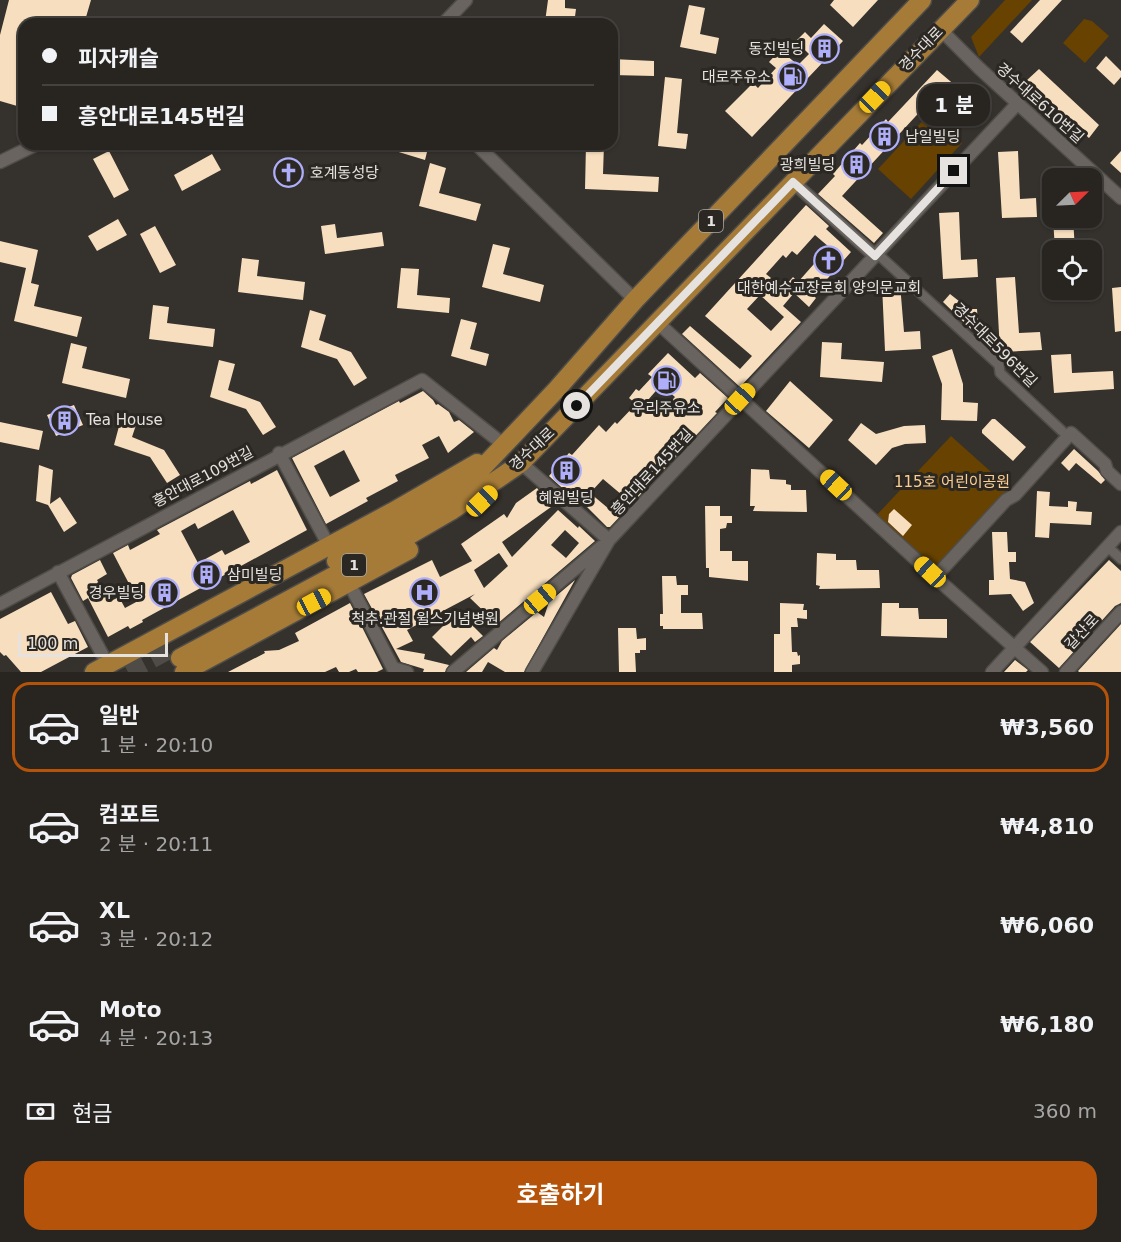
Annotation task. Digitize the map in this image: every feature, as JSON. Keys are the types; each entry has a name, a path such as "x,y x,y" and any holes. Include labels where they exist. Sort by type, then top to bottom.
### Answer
{"main road":[{"name":"경수대로","path":"181,664 451,512 520,463 970,0"},
{"name":"경수대로","path":"181,664 437,505 470,481 557,389 635,300 916,2"},
{"path":"108,670 154,640 445,482 504,445"},
{"path":"181,664 414,548 455,522 482,501 520,463"}],"street":[{"path":"449,18 466,0"},
{"name":"경수대로610번길","path":"940,29 979,68 1121,198"},
{"name":"흥안대로145번길","path":"532,672 609,540 740,399 878,256 1018,103"},
{"path":"0,162 25,150"},
{"path":"482,150 635,300"},
{"name":"경수대로596번길","path":"793,182 999,365 1000,373 1105,464 1107,471 1121,484"},
{"path":"658,322 935,577 1042,672"},
{"name":"경수대로","path":"422,380 504,445"},
{"name":"흥안대로109번길","path":"0,604 279,453 422,380"},
{"path":"935,577 1006,500 1015,495 1066,432"},
{"path":"279,453 329,546"},
{"path":"453,672 609,540 520,463"},
{"path":"992,672 1121,532"},
{"path":"1108,547 1121,559"},
{"path":"58,572 108,670"},
{"path":"349,582 392,670 407,672"},
{"name":"갈산로","path":"1066,672 1121,612"}],"green space":[{"path":"1005,0 1032,0 979,57 971,37"},
{"path":"1084,19 1092,21 1109,36 1085,63 1063,43"},
{"path":"930,113 962,143 911,199 878,169"},
{"name":"115호 어린이공원","path":"951,436 1009,488 930,572 873,519"}],"building":[{"path":"9,0 91,0 86,18 18,18 18,106 0,101 0,35"},
{"path":"548,0 565,0 565,8 576,9 575,18 546,18"},
{"path":"834,0 878,0 853,27 830,5"},
{"path":"1040,0 1062,0 1022,43 1010,32"},
{"path":"689,5 705,8 700,34 719,38 716,54 680,47"},
{"path":"824,24 843,41 752,137 725,111 753,83 758,88 776,68 769,62 780,50 798,65 809,54 796,41 805,32 811,38"},
{"path":"1106,56 1121,71 1121,77 1114,85 1096,68"},
{"path":"618,59 654,61 654,76 618,75"},
{"path":"1039,69 1099,125 1089,138 1026,81"},
{"path":"937,70 983,109 984,117 976,126 962,112 949,125 927,104 842,196 883,233 874,243 818,194 860,143 862,145 886,119 888,122"},
{"path":"665,77 682,79 677,133 688,134 686,149 658,146"},
{"path":"392,150 428,150 425,160"},
{"path":"586,150 604,150 603,174 659,177 658,192 585,189"},
{"path":"109,151 129,190 114,198 93,159"},
{"path":"1018,151 1020,199 1036,198 1037,217 1002,218 998,152"},
{"path":"1121,151 1121,173 1110,163"},
{"path":"212,154 221,170 182,191 174,175"},
{"path":"430,163 446,168 439,193 481,204 476,221 419,206"},
{"path":"806,205 829,226 826,229 851,252 813,295 816,298 809,307 794,293 783,306 801,322 740,387 682,334 690,326 740,369 752,356 705,316","holes":["815,235 829,247 798,282 793,277 776,296 764,285 771,278 766,274 783,255 786,258 792,251 797,255","760,295 784,317 771,331 747,309"]},
{"path":"959,212 961,260 977,259 978,277 943,279 939,213"},
{"path":"118,219 127,235 97,251 88,236"},
{"path":"335,224 337,238 382,232 384,246 325,254 321,226"},
{"path":"155,226 176,265 160,273 140,234"},
{"path":"1054,228 1074,228 1074,240 1054,240"},
{"path":"0,241 38,250 31,283 39,285 34,306 82,317 77,337 14,321 26,268 0,262"},
{"path":"493,244 510,248 503,274 544,285 540,302 482,287"},
{"path":"242,258 259,260 257,276 305,282 303,300 238,292"},
{"path":"401,268 419,269 417,295 450,298 449,313 397,308"},
{"path":"1015,277 1019,333 1040,332 1042,350 1000,352 996,278"},
{"path":"900,284 904,332 920,331 921,349 885,351 882,285"},
{"path":"1121,287 1121,331 1115,332 1112,288"},
{"path":"950,294 969,309 977,309 978,325 972,330 943,302"},
{"path":"153,305 169,307 167,323 215,329 213,347 149,339"},
{"path":"310,310 326,315 319,340 351,352 367,378 354,386 337,359 301,347"},
{"path":"461,319 477,323 470,349 489,354 486,366 451,356"},
{"path":"822,342 842,343 841,359 884,362 882,382 820,377"},
{"path":"71,343 87,347 82,368 130,379 126,398 62,383"},
{"path":"952,349 963,384 963,402 978,403 977,421 941,420 942,384 932,356"},
{"path":"668,353 695,378 700,373 728,398 715,412 717,413 610,527 607,527 582,502 580,504 549,476 569,453 572,455 599,425 606,432 615,422 617,424 636,404 629,398 636,389 639,391 652,377 648,374","holes":["661,385 675,397 662,412 648,400","603,479 622,495 609,509 590,493"]},
{"path":"1071,354 1072,373 1113,371 1114,389 1054,393 1051,355"},
{"path":"219,360 235,364 228,390 260,402 276,427 263,435 246,409 210,397"},
{"path":"790,381 833,420 809,448 766,411"},
{"path":"423,391 436,405 438,404 449,412 454,422 459,420 474,432 448,453 439,436 422,445 429,458 395,475 398,481 366,498 368,501 326,524 292,458 399,401 400,403","holes":["344,450 360,481 330,497 314,466"]},
{"name":"Tea House","path":"74,405 83,425 56,436 47,415"},
{"path":"122,415 138,419 132,437 164,450 180,475 167,483 150,457 114,445"},
{"path":"992,419 995,419 1026,447 1013,461 982,433"},
{"path":"0,422 43,431 39,450 0,442"},
{"path":"861,423 876,434 904,426 925,425 926,443 905,444 892,448 876,465 848,440"},
{"path":"1074,449 1105,480 1101,484 1076,463 1069,471 1061,463"},
{"path":"39,465 53,470 50,504 60,497 77,523 64,532 48,505 36,501"},
{"path":"751,469 769,470 770,479 786,480 786,484 791,485 791,490 806,490 807,512 753,511 755,506 750,506"},
{"path":"277,470 307,530 142,620 143,622 130,629 128,626 108,637 88,598 83,601 71,578 72,575 100,560 107,574 97,580 109,602 119,597 125,608 138,601 113,553 128,545 130,550 160,534 157,530 250,481 251,484","holes":["233,510 250,542 225,555 222,550 198,563 181,531 195,523 198,529"]},
{"path":"537,488 551,507 502,542 512,557 558,510 595,541 497,624 470,598 475,594 407,630 413,641 396,649 425,654 424,659 449,665 445,672 423,672 424,669 401,662 364,594 432,560 440,577 472,561 461,544 504,514 507,518 516,503","holes":["565,530 579,543 566,558 551,545","499,553 508,566 484,588 474,570"]},
{"path":"1037,491 1050,492 1049,506 1068,507 1068,501 1077,502 1076,511 1092,512 1091,525 1050,523 1049,538 1035,537"},
{"path":"705,506 720,506 720,516 732,516 732,523 727,523 726,528 720,529 720,551 732,551 732,561 748,561 748,581 709,577 709,568 706,568"},
{"path":"894,509 912,525 903,536 888,522 889,514"},
{"path":"992,532 1007,532 1008,552 1016,552 1016,562 1009,562 1010,579 1025,582 1034,603 1023,611 1011,594 989,595 989,580 994,580"},
{"path":"817,553 836,554 836,560 856,560 857,570 879,570 880,588 819,589 820,586 816,585"},
{"path":"1109,560 1121,571 1121,603 1115,606 1059,668 1030,642"},
{"path":"662,576 676,576 677,585 688,585 688,595 681,595 681,613 702,613 703,629 663,629 663,626 660,626 660,614 663,614"},
{"path":"575,580 524,672 505,672 488,662 482,672 466,672 494,648 497,650 502,641 537,612 544,617 549,602"},
{"path":"51,592 68,624 75,621 88,647 41,672 21,672 6,655 0,652 0,619"},
{"path":"350,603 383,669 377,672 358,672 356,669 339,672 336,667 325,672 228,672 265,653 264,651 279,650 299,641 295,633"},
{"path":"780,603 804,604 803,610 807,610 807,619 797,618 798,627 791,627 792,652 800,655 800,664 792,665 792,672 774,672 774,634 780,634"},
{"path":"882,603 899,603 899,608 918,608 919,619 947,619 947,638 881,636"},
{"path":"458,611 483,636 475,642 471,637 451,656 432,637"},
{"path":"1121,624 1121,672 1079,672 1078,671"},
{"path":"618,628 636,628 637,639 646,638 646,650 635,653 636,672 619,672"},
{"path":"1015,660 1028,670 1026,672 1004,672"}],"tunnel":[{"path":"128,672 173,648"}],"place":[{"name":"동진빌딩","path":"825,49"},
{"name":"대로주유소","path":"792,77"},
{"name":"남일빌딩","path":"884,137"},
{"name":"광희빌딩","path":"856,165"},
{"name":"호계동성당","path":"289,173"},
{"name":"대한예수교장로회 양의문교회","path":"829,261"},
{"name":"우리주유소","path":"666,381"},
{"name":"Tea House","path":"65,420"},
{"name":"혜원빌딩","path":"566,471"},
{"name":"삼미빌딩","path":"206,575"},
{"name":"척추.관절 윌스기념병원","path":"425,592"},
{"name":"경우빌딩","path":"165,593"}],"route":[{"path":"577,406 793,182 875,256 954,171"}]}
